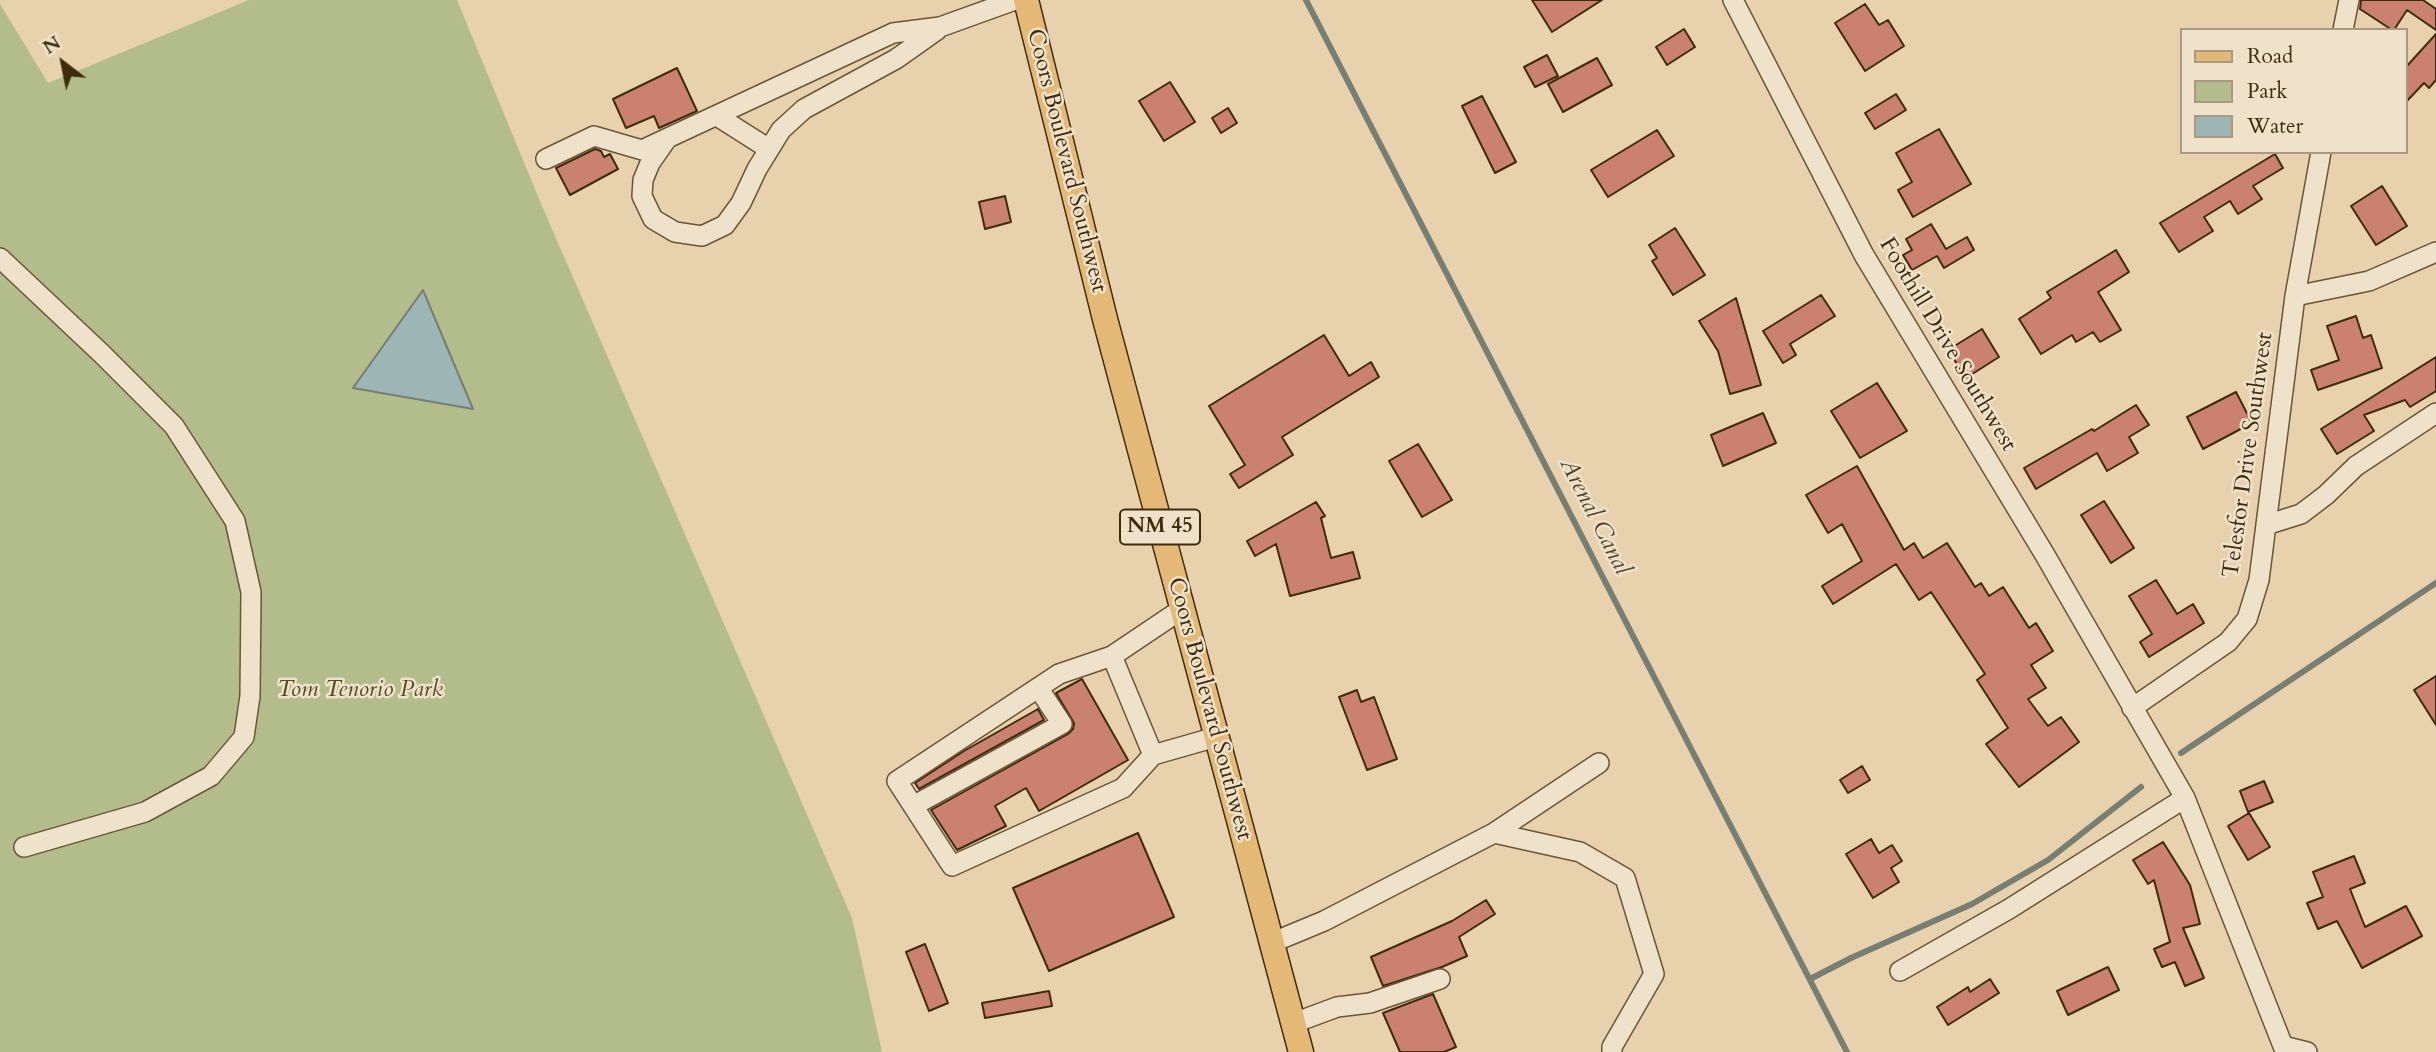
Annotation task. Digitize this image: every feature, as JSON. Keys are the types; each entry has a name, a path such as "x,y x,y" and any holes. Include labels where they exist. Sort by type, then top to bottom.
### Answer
{"main road":[{"name":"Coors Boulevard Southwest","path":"1026,0 1105,319 1301,1052"}],"street":[{"path":"546,159 594,136 642,150 893,33 940,27 1015,0"},
{"name":"Foothill Drive Southwest","path":"1733,0 1864,255 2045,555 2185,798"},
{"path":"2343,28 2349,0"},
{"path":"667,139 650,163 643,180 642,196 653,219 675,232 702,236 725,225 741,203 781,130 804,109 896,58 940,27"},
{"path":"717,116 769,149"},
{"name":"Telesfor Drive Southwest","path":"2132,708 2228,642 2247,619 2259,580 2295,296 2321,154"},
{"path":"2295,296 2369,281 2436,252"},
{"path":"0,258 174,426 235,521 251,592 250,696 244,737 211,776 145,812 23,846"},
{"path":"2266,524 2301,514 2326,495 2356,466 2436,413"},
{"path":"1182,610 1112,656 1059,674 897,781 952,866 1123,788 1153,755 1216,737"},
{"path":"1112,656 1153,755"},
{"path":"913,806 1062,724 1039,689"},
{"path":"1271,943 1324,921 1494,833 1599,764"},
{"path":"1900,971 2009,909 2185,798 2283,1046 2307,1052"},
{"path":"1494,833 1580,852 1625,878 1654,974 1612,1046 1612,1052"},
{"path":"1294,1023 1337,1007 1370,1003 1440,979"}],"green space":[{"name":"Tom Tenorio Park","path":"249,0 457,0 542,206 852,918 882,1052 0,1052 0,4 48,83"}],"water":[{"path":"423,290 473,409 353,388"}],"building":[{"path":"1532,0 1602,0 1552,32"},
{"path":"2361,0 2423,0 2436,9 2436,30 2407,10 2395,28 2389,28 2360,9"},
{"path":"1865,4 1879,25 1888,20 1904,46 1865,71 1835,23"},
{"path":"1684,29 1695,47 1667,65 1656,47"},
{"path":"2436,34 2436,80 2429,88 2424,83 2408,100 2408,65"},
{"path":"1547,55 1558,76 1535,87 1524,67"},
{"path":"1597,58 1612,85 1563,112 1548,84"},
{"path":"677,68 697,111 659,128 654,116 626,128 613,99"},
{"path":"1170,82 1195,122 1164,141 1139,101"},
{"path":"1896,94 1906,110 1875,129 1865,113"},
{"path":"1482,96 1516,162 1495,173 1462,106"},
{"path":"1228,108 1237,123 1221,133 1212,118"},
{"path":"1939,129 1971,184 1913,217 1898,190 1912,182 1896,153"},
{"path":"1657,130 1674,156 1608,197 1591,170"},
{"path":"595,149 601,151 604,157 610,154 618,169 570,195 556,168"},
{"path":"2275,154 2283,168 2253,186 2262,199 2238,214 2230,201 2204,217 2213,231 2179,252 2160,223"},
{"path":"2382,186 2407,226 2376,245 2351,206"},
{"path":"1005,196 1011,222 985,229 979,202"},
{"path":"1931,224 1946,249 1967,237 1974,250 1944,268 1937,256 1912,270 1903,255 1912,250 1906,239"},
{"path":"1675,228 1705,275 1673,295 1652,261 1657,258 1649,245"},
{"path":"2116,250 2129,272 2098,292 2121,330 2100,342 2093,332 2076,342 2072,335 2041,354 2019,319 2051,298 2047,292"},
{"path":"1821,295 1835,316 1790,344 1796,355 1783,363 1763,331"},
{"path":"1736,298 1761,385 1730,394 1718,351 1699,321"},
{"path":"2356,316 2363,338 2371,335 2382,368 2318,390 2311,370 2339,360 2327,326"},
{"path":"1982,329 1999,357 1966,378 1948,350"},
{"path":"1324,335 1349,376 1371,362 1379,377 1282,437 1293,455 1239,488 1230,474 1245,465 1209,406"},
{"path":"2436,357 2436,391 2410,407 2405,400 2364,415 2374,431 2337,454 2321,429"},
{"path":"1877,383 1907,431 1860,458 1831,411"},
{"path":"2236,392 2252,423 2203,449 2187,417"},
{"path":"2136,405 2149,425 2129,437 2138,453 2107,471 2097,453 2036,489 2024,468"},
{"path":"1763,413 1776,443 1723,466 1711,435"},
{"path":"1418,444 1452,500 1422,517 1389,461"},
{"path":"1857,466 1904,550 1914,543 1923,558 1947,543 1975,587 1981,583 1989,596 2003,587 2029,628 2036,623 2053,651 2031,665 2046,688 2028,699 2048,726 2061,717 2079,742 2019,787 1986,744 2008,728 1977,680 1985,674 1931,592 1919,600 1896,564 1833,604 1822,586 1862,561 1842,524 1828,533 1806,495"},
{"path":"2104,501 2134,548 2111,563 2081,515"},
{"path":"1316,502 1325,516 1321,518 1331,558 1353,552 1360,578 1290,596 1276,544 1255,556 1247,541"},
{"path":"2156,580 2177,614 2193,604 2204,623 2149,657 2140,642 2152,634 2129,596"},
{"path":"2436,676 2436,725 2414,690"},
{"path":"1082,679 1128,760 1039,811 1026,788 995,806 1006,826 957,850 931,810 1068,734 1074,723 1056,693"},
{"path":"1357,690 1361,702 1374,697 1397,759 1367,770 1339,697"},
{"path":"1038,709 1044,720 919,789 915,783 964,751"},
{"path":"1862,766 1870,780 1848,793 1840,780"},
{"path":"2264,781 2273,802 2248,812 2240,791"},
{"path":"2249,813 2270,847 2248,860 2228,826"},
{"path":"1138,833 1174,917 1049,971 1013,888"},
{"path":"1871,839 1879,853 1892,845 1902,861 1891,868 1899,882 1873,898 1846,854"},
{"path":"2163,842 2190,885 2200,924 2183,928 2204,978 2185,986 2175,962 2162,967 2154,949 2170,942 2154,880 2148,884 2133,860"},
{"path":"2354,856 2365,883 2350,889 2365,927 2406,906 2422,936 2362,968 2337,921 2318,929 2307,903 2323,897 2313,872"},
{"path":"1486,900 1495,914 1459,937 1467,956 1383,986 1371,957 1452,921"},
{"path":"925,944 948,1003 929,1011 906,952"},
{"path":"2108,967 2119,990 2068,1015 2057,991"},
{"path":"1990,979 1999,993 1948,1025 1937,1007 1968,987 1970,992"},
{"path":"1049,991 1052,1006 985,1018 982,1003"},
{"path":"1433,994 1456,1047 1444,1052 1400,1052 1383,1013"}],"waterway":[{"name":"Arenal Canal","path":"1306,0 1847,1052"},
{"path":"2181,753 2436,583"},
{"path":"1810,979 1972,904 2048,860 2141,787"}]}
